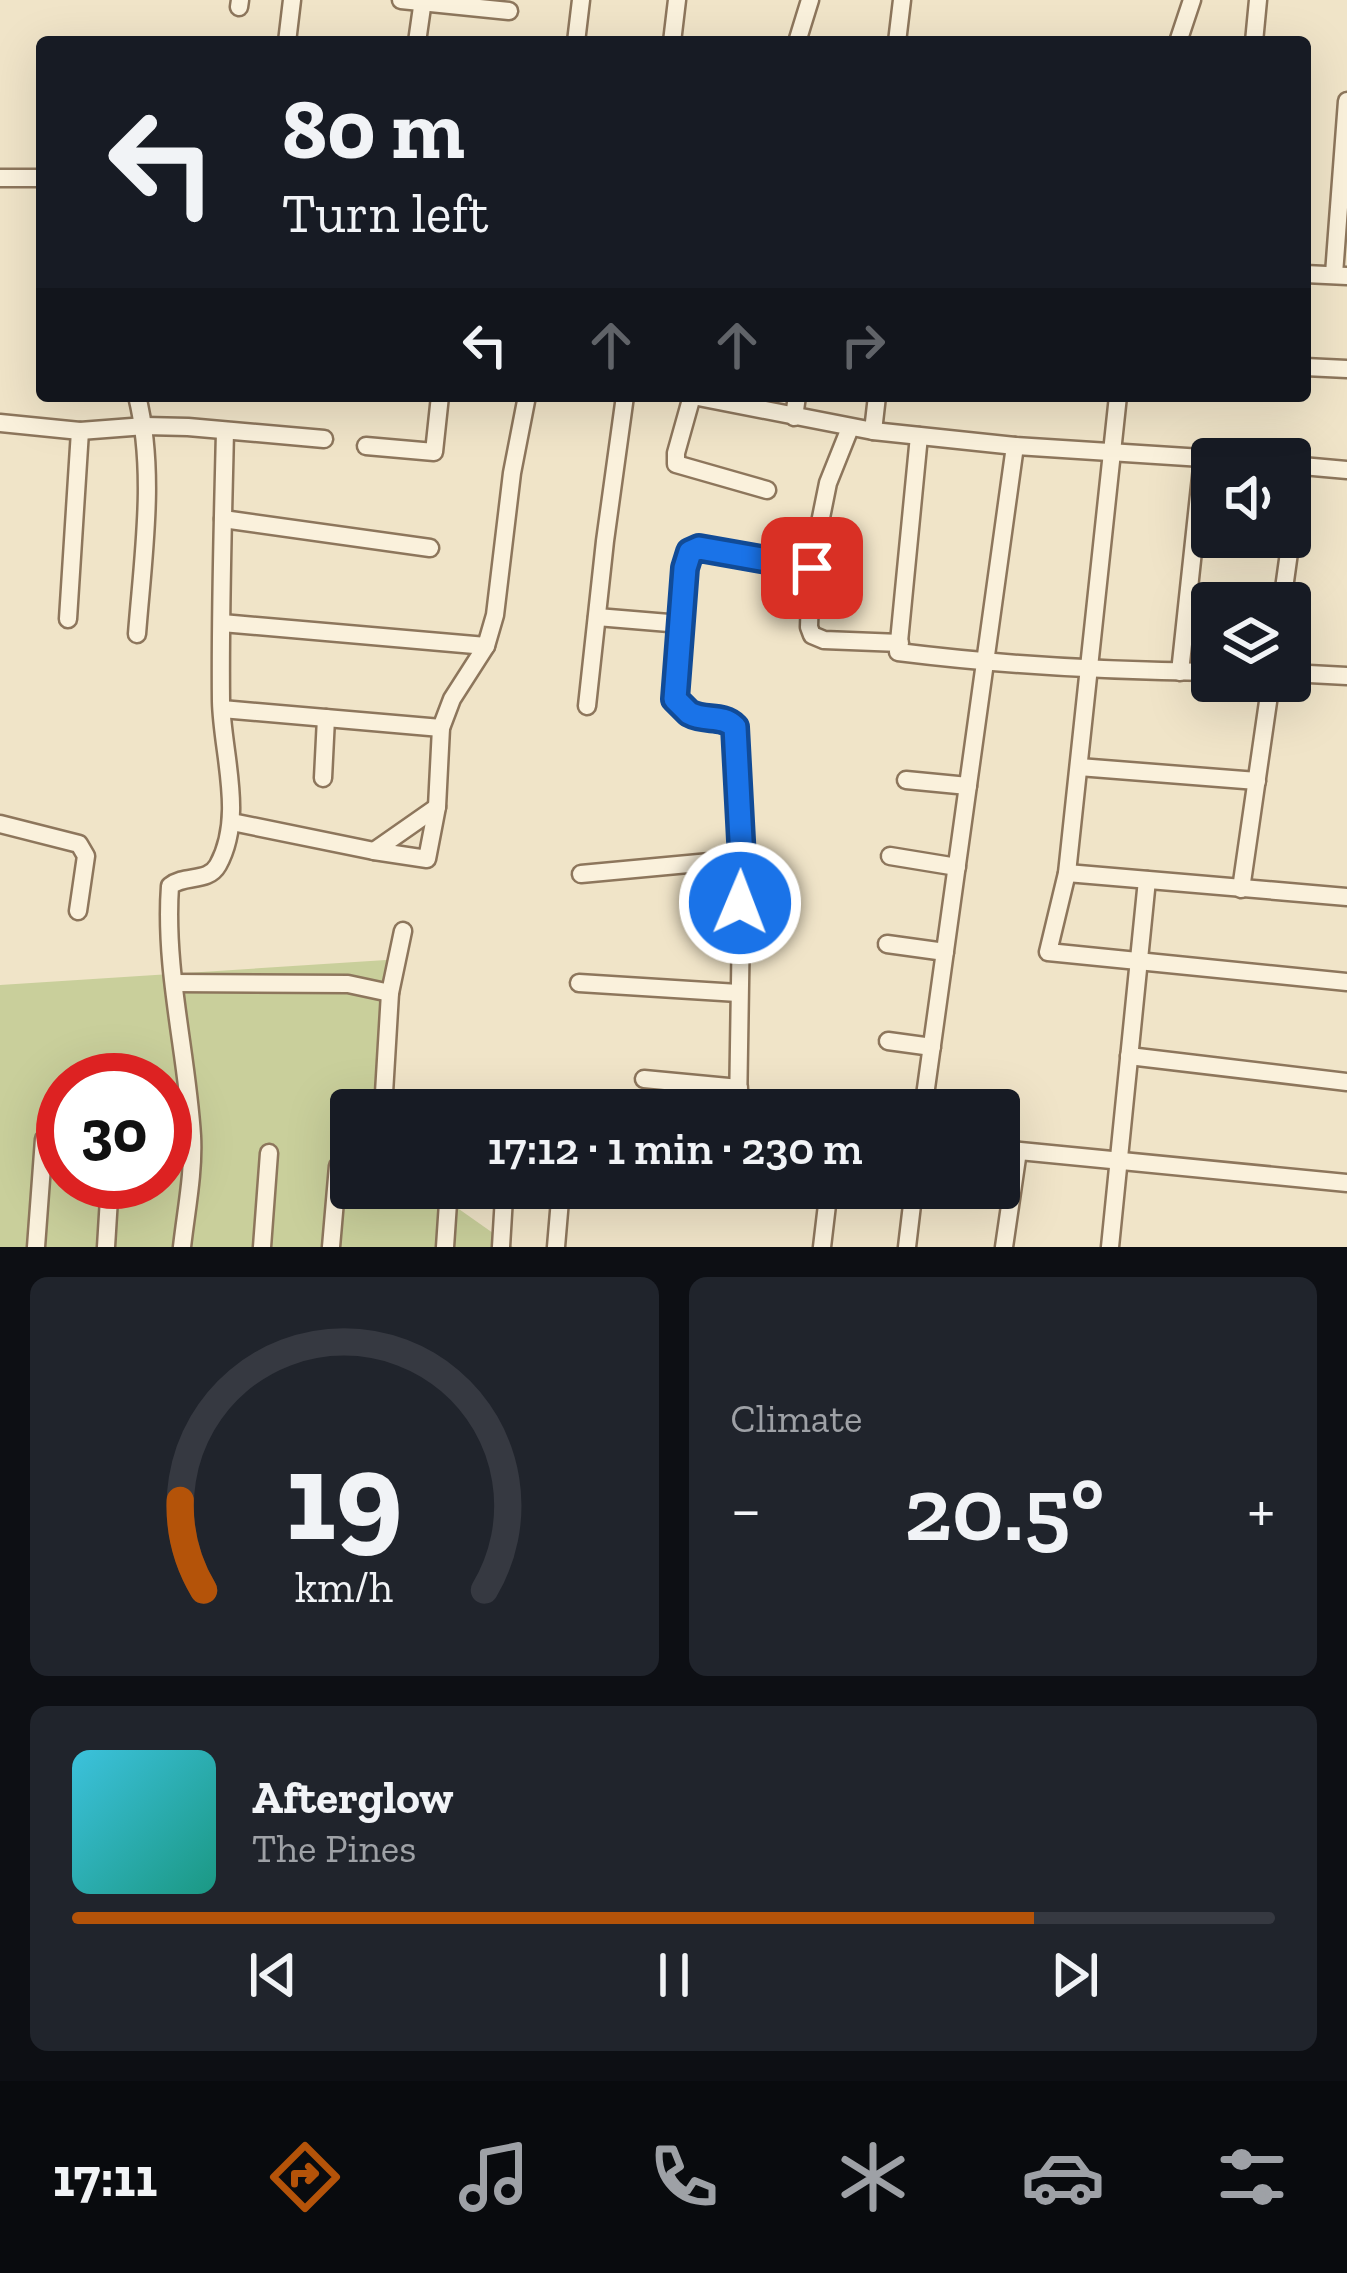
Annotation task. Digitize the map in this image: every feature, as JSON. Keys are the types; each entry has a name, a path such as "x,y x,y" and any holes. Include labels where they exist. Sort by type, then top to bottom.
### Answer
{"street":[{"path":"288,36 292,0"},
{"path":"401,0 508,11"},
{"path":"577,36 581,0"},
{"path":"673,36 677,0"},
{"path":"798,36 809,0"},
{"path":"898,36 902,0"},
{"path":"1180,36 1192,0"},
{"path":"1255,36 1258,0"},
{"path":"419,36 423,1"},
{"path":"1311,274 1341,275 1347,101"},
{"path":"0,178 36,178"},
{"path":"1311,367 1347,370"},
{"path":"137,634 145,531 145,426 139,402"},
{"path":"366,446 434,452 439,402"},
{"path":"232,822 427,859 437,807 441,728 452,699 486,646 495,615 526,402"},
{"path":"587,706 624,402"},
{"path":"694,402 676,464 767,490"},
{"path":"724,402 873,431 1191,457"},
{"path":"794,417 796,402"},
{"path":"873,431 876,402"},
{"path":"1117,402 1067,873 1048,952 1347,982"},
{"path":"0,423 80,431 145,426 324,440"},
{"path":"850,428 828,483 812,568 809,627 812,635 824,640 900,643"},
{"path":"68,619 80,431"},
{"path":"182,1247 193,1139 169,938 170,886 216,870 232,822 222,709 225,431"},
{"path":"919,436 898,652 1090,669 1191,671"},
{"path":"926,1089 1015,446"},
{"path":"1311,467 1347,470"},
{"path":"223,519 430,548"},
{"path":"644,1079 739,1088 742,859 735,727 725,719 696,715 675,699 690,552 699,548 812,568"},
{"path":"1180,671 1196,558"},
{"path":"597,617 681,624"},
{"path":"222,622 486,646"},
{"path":"1311,674 1347,676"},
{"path":"1241,889 1268,702"},
{"path":"222,709 441,728"},
{"path":"322,778 326,718"},
{"path":"1079,766 1257,781"},
{"path":"906,780 968,786"},
{"path":"374,851 437,807"},
{"path":"0,824 79,844 86,856 78,911"},
{"path":"890,856 957,867"},
{"path":"581,874 742,859"},
{"path":"1067,873 1347,897"},
{"path":"1110,1247 1147,880"},
{"path":"384,1089 390,993 403,931"},
{"path":"887,944 945,952"},
{"path":"174,983 230,992 348,984 390,993"},
{"path":"579,983 738,993"},
{"path":"888,1041 932,1047"},
{"path":"1129,1057 1347,1082"},
{"path":"1020,1151 1347,1183"},
{"path":"262,1247 269,1153"},
{"path":"36,1247 39,1209"},
{"path":"106,1247 108,1209"},
{"path":"331,1247 334,1209"},
{"path":"445,1247 448,1209"},
{"path":"501,1247 503,1209"},
{"path":"556,1247 559,1209"},
{"path":"822,1247 827,1209"},
{"path":"908,1247 912,1209"},
{"path":"1004,1247 1006,1209"}],"green space":[{"path":"386,960 393,1089 330,1089 330,1209 459,1209 513,1247 0,1247 0,985"}],"route":[{"path":"740,903 735,727 725,719 688,712 675,699 685,568 690,552 699,548 812,568"}]}
